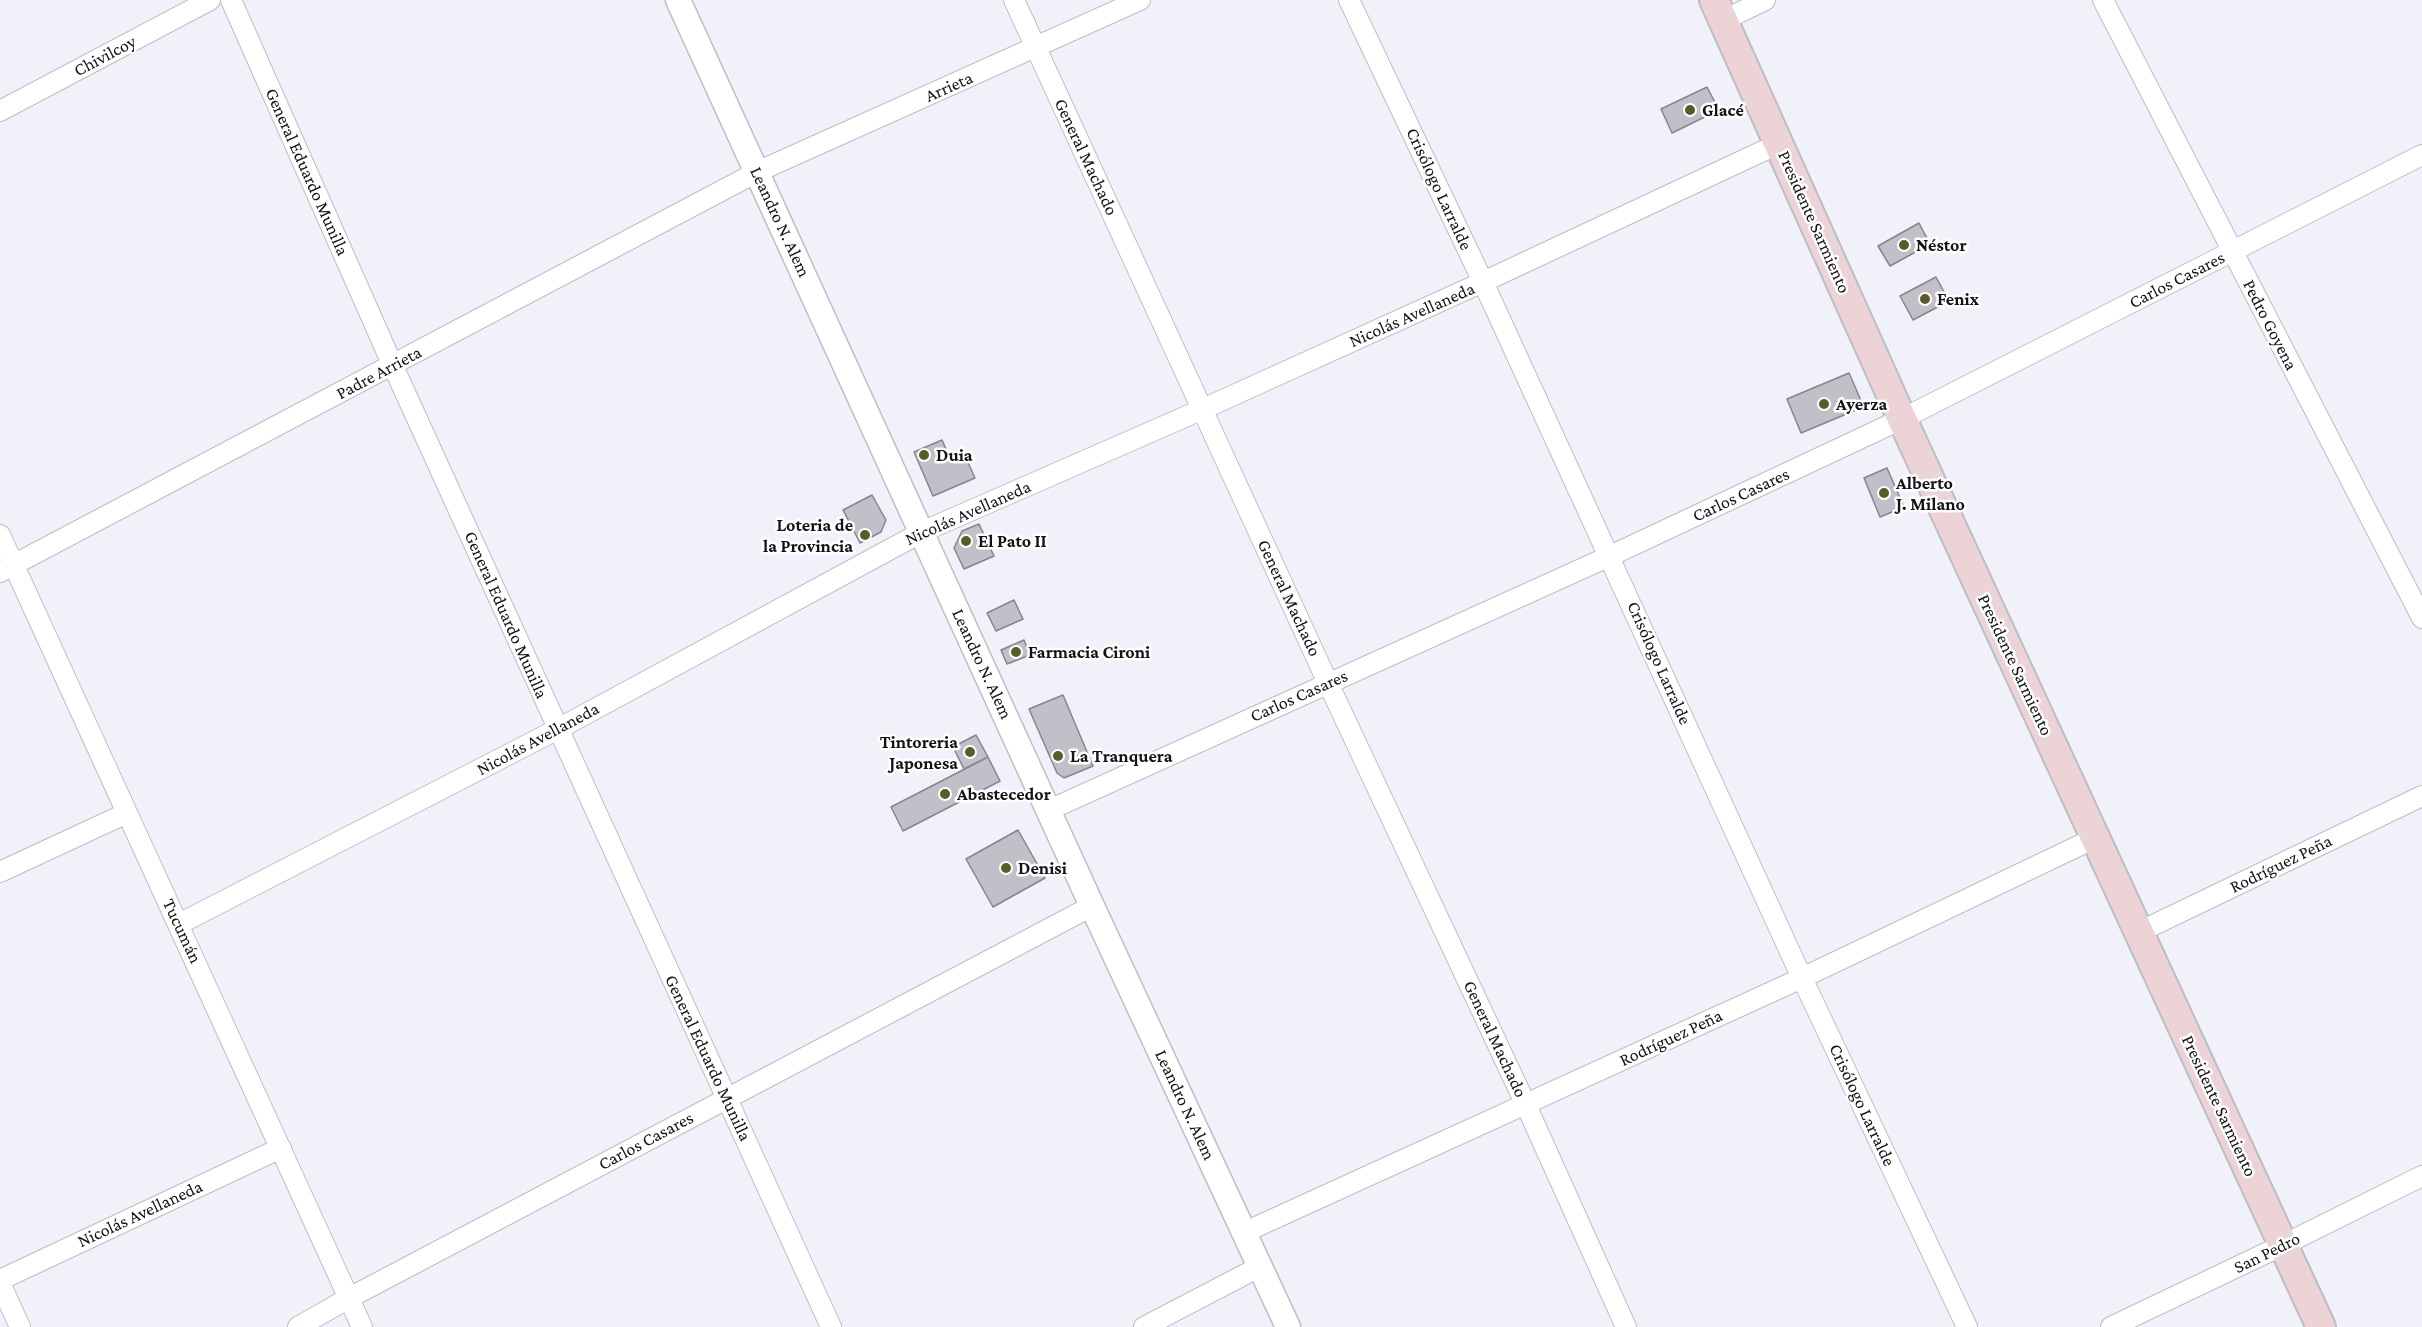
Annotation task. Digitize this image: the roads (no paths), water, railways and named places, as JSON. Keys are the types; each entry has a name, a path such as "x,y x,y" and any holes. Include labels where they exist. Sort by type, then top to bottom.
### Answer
{"main road":[{"name":"Presidente Sarmiento","path":"1719,10 1902,419 2321,1327"}],"street":[{"name":"Chivilcoy","path":"0,111 210,0"},
{"name":"General Eduardo Munilla","path":"231,0 393,366 831,1327"},
{"name":"Leandro N. Alem","path":"678,0 1092,906 1288,1327"},
{"name":"General Machado","path":"1014,0 1626,1327"},
{"name":"Arrieta","path":"757,172 1140,0"},
{"name":"Crisólogo Larralde","path":"1349,0 1484,282 1802,978 1967,1327"},
{"path":"1719,10 1765,0"},
{"name":"Pedro Goyena","path":"2103,0 2422,618"},
{"name":"Nicolás Avellaneda","path":"179,924 558,729 921,532 1203,410 1484,282 1778,144"},
{"name":"Carlos Casares","path":"1049,810 1610,556 1902,419 2422,155"},
{"name":"Padre Arrieta","path":"7,569 757,172"},
{"name":"Tucumán","path":"0,536 7,569 179,924 362,1327"},
{"name":"Rodríguez Peña","path":"2139,932 2422,796"},
{"path":"0,872 127,813"},
{"name":"Rodríguez Peña","path":"1245,1232 1526,1106 1802,978 2095,838"},
{"name":"Carlos Casares","path":"298,1327 726,1098 1092,906"},
{"name":"Nicolás Avellaneda","path":"0,1282 281,1148"},
{"name":"San Pedro","path":"2110,1327 2422,1176"},
{"path":"1144,1327 1261,1266"},
{"path":"0,1282 20,1327"}],"place":[{"name":"Glacé","path":"1690,110"},
{"name":"Néstor","path":"1904,245"},
{"name":"Fenix","path":"1925,299"},
{"name":"Ayerza","path":"1824,404"},
{"name":"Duia","path":"924,455"},
{"name":"Alberto J. Milano","path":"1884,493"},
{"name":"Loteria de la Provincia","path":"865,535"},
{"name":"El Pato II","path":"966,541"},
{"name":"Farmacia Cironi","path":"1016,652"},
{"name":"Tintoreria Japonesa","path":"970,752"},
{"name":"La Tranquera","path":"1058,756"},
{"name":"Abastecedor","path":"945,794"},
{"name":"Denisi","path":"1006,868"}]}
